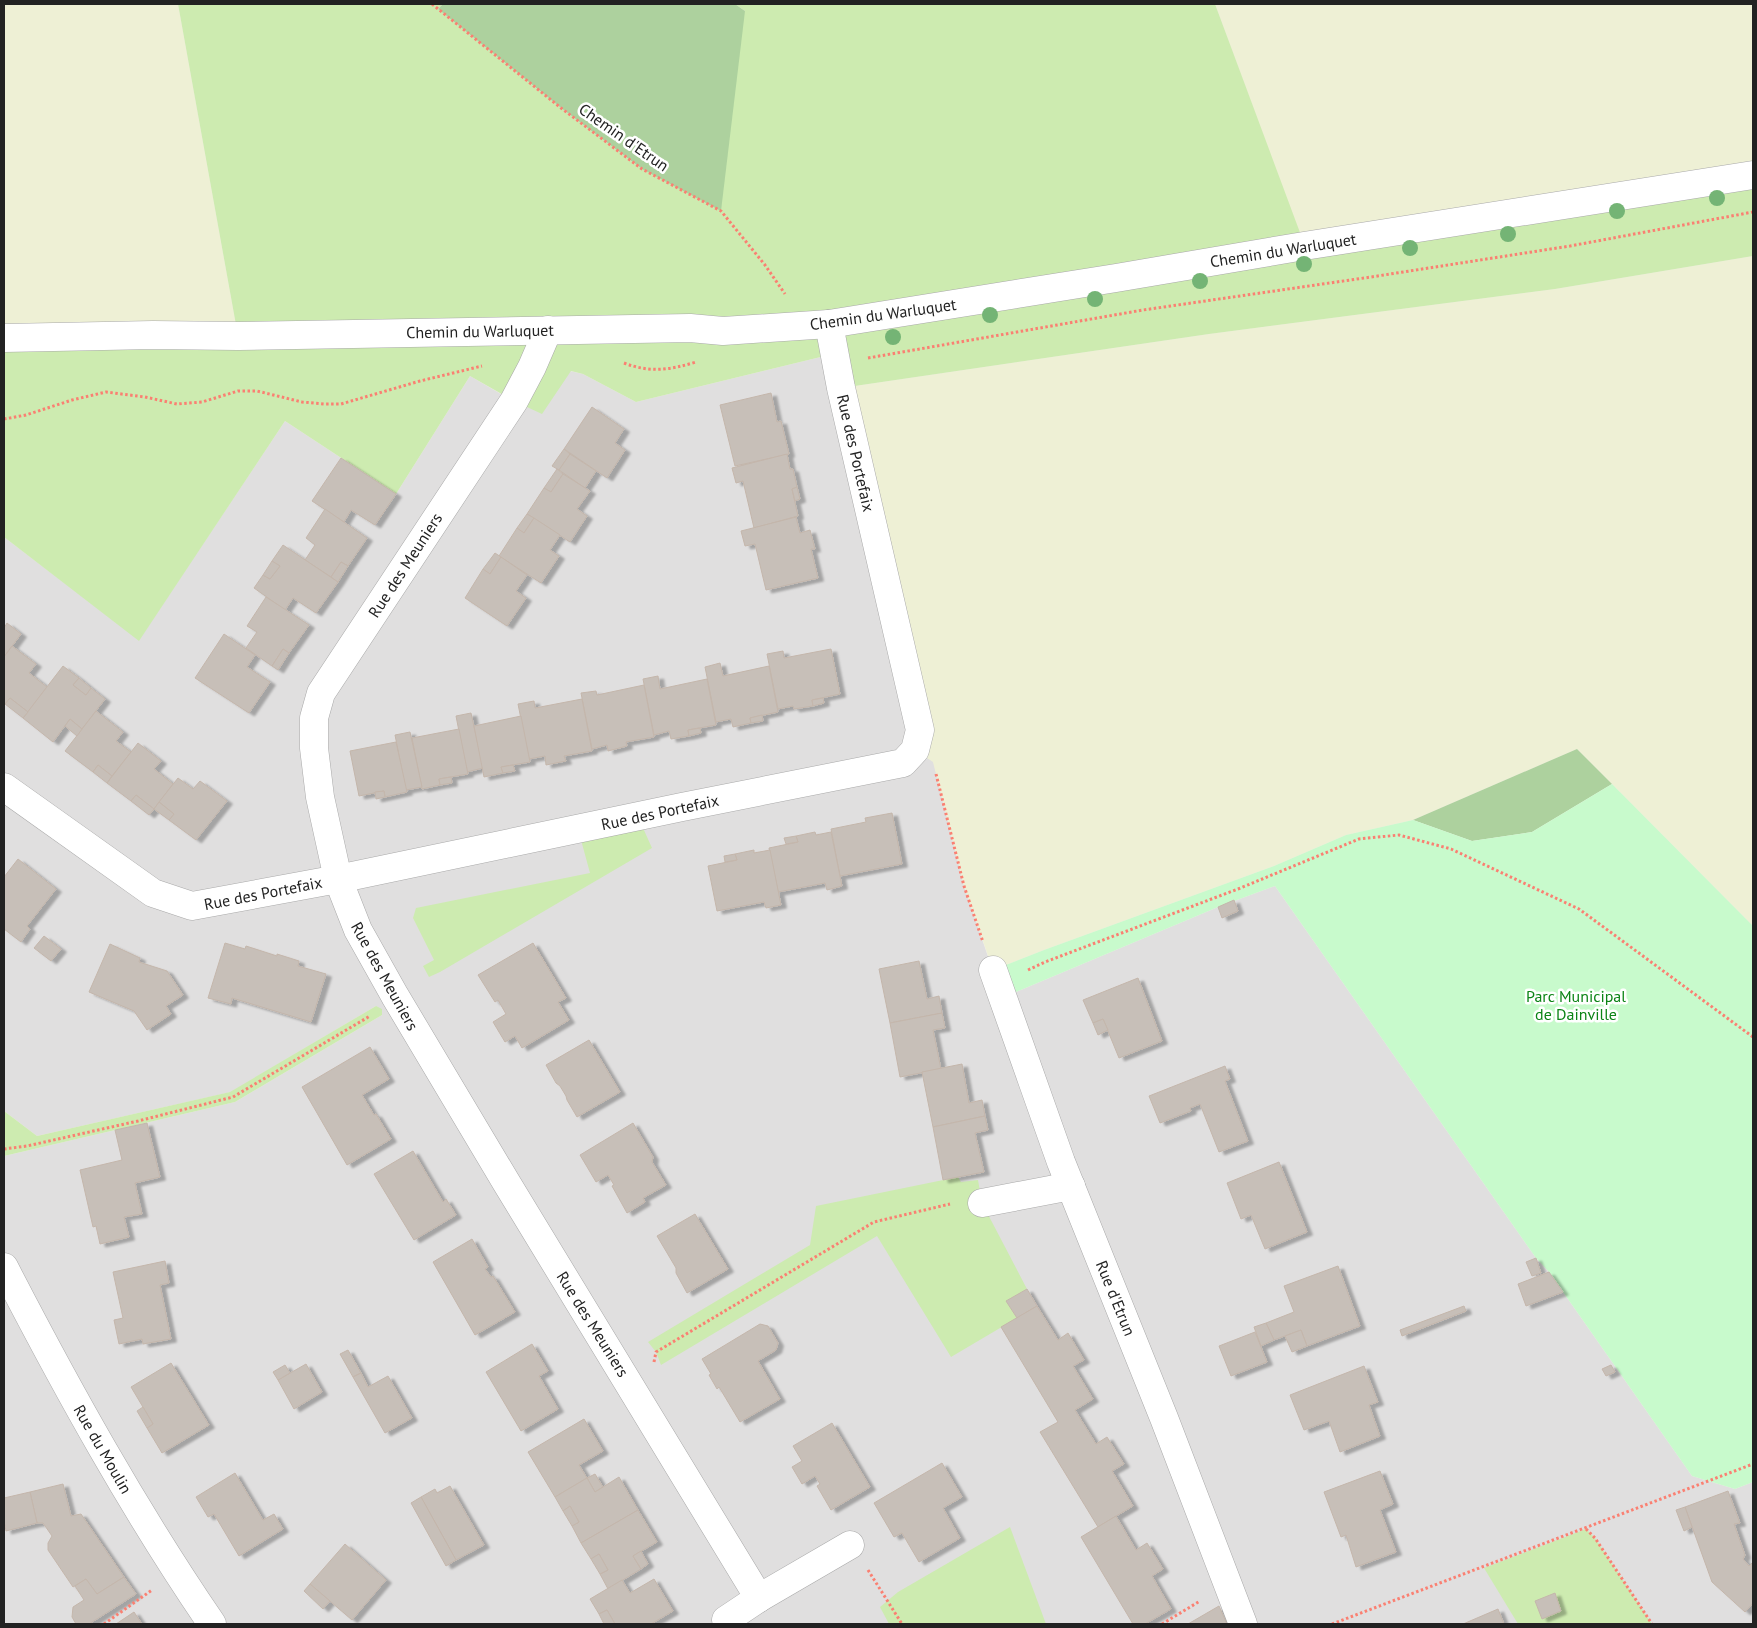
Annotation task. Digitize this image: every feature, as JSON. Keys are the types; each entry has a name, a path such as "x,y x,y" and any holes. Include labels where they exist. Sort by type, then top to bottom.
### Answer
{"street":[{"name":"Chemin du Warluquet","path":"4,338 153,335 248,336 690,328 723,331 776,329 817,325 1106,280 1304,246 1753,175"},
{"name":"Rue des Portefaix","path":"4,787 152,893 192,906 338,879 903,763 915,750 920,730 833,354 817,325"},
{"name":"Rue des Meuniers","path":"548,330 532,367 514,401 321,694 314,718 314,748 320,797 338,879 358,930 395,996 759,1598"},
{"name":"Rue d'Etrun","path":"996,978 1071,1186 1164,1418 1243,1624"},
{"path":"982,1203 1071,1186"},
{"name":"Rue du Moulin","path":"4,1267 88,1424 177,1573 212,1624"},
{"path":"726,1620 759,1598 850,1545"}],"path":[{"name":"Chemin d'Etrun","path":"432,4 561,108 642,169 721,211 817,325"},
{"path":"833,354 868,358 1143,310 1570,246 1753,212"},
{"path":"621,362 639,368 672,369 704,360"},
{"path":"4,419 26,415 72,400 106,392 145,397 177,404 202,402 238,391 256,391 302,402 341,404 420,381 483,366"},
{"path":"915,750 933,762 964,886 996,978 1045,962 1238,889 1360,839 1399,835 1451,849 1579,909 1753,1037"},
{"path":"4,1149 27,1146 233,1098 382,1009 395,996"},
{"path":"630,1384 650,1374 656,1352 874,1222 965,1201 982,1203"},
{"path":"1332,1624 1753,1464"},
{"path":"1586,1529 1595,1538 1652,1624"},
{"path":"850,1545 876,1581 902,1624"},
{"path":"104,1624 177,1573"},
{"path":"1162,1624 1216,1591 1228,1586"}],"shaded area":[{"path":"833,354 964,886 1002,998 1218,907 1275,886 1536,1258 1549,1272 1692,1476 1735,1489 1753,1482 1753,1624 4,1624 4,1156 235,1102 382,1015 376,1006 231,1092 37,1136 4,1111 4,537 139,640 285,421 396,494 470,376 513,401 570,371 583,374 636,402"}],"green space":[{"path":"4,4 178,4 238,336 4,338"},
{"path":"178,4 443,4 438,9 561,108 642,169 745,11 735,4 1215,4 1305,246 1753,175 1753,256 1555,289 1209,334 841,388 833,354 636,402 583,374 571,371 542,414 514,401 470,376 396,494 285,421 139,641 4,537 4,338 238,336"},
{"path":"443,4 735,4 745,11 721,211 642,169 561,108 438,9"},
{"path":"1215,4 1753,4 1753,175 1304,246"},
{"path":"1753,256 1753,926 1577,749 1413,820 1346,835 1274,866 993,970 964,886 933,762 915,750 841,388 1209,334 1555,289"},
{"path":"1577,749 1612,784 1532,832 1472,841 1413,820"},
{"name":"Parc Municipal de Dainville","path":"1612,784 1753,926 1753,1482 1735,1489 1692,1476 1549,1272 1536,1258 1275,886 1218,907 1002,998 993,970 1274,866 1346,835 1413,820 1472,841 1532,832"},
{"path":"643,828 652,848 429,977 423,966 434,960 413,918 416,908 590,873 581,840"},
{"path":"376,1006 382,1009 382,1015 235,1102 4,1156 4,1111 37,1136 230,1092"},
{"path":"958,1177 961,1182 978,1180 982,1203 1027,1289 1007,1301 1017,1318 951,1357 877,1236 661,1365 656,1352 648,1342 810,1245 816,1206"},
{"path":"1010,1527 1046,1624 889,1624 880,1607 898,1592"},
{"path":"1586,1529 1595,1538 1652,1624 1518,1624 1484,1568"}],"building":[{"path":"771,393 777,422 781,421 789,454 735,466 720,405"},
{"path":"592,407 624,429 615,443 625,450 607,478 564,449"},
{"path":"564,449 570,454 559,470 552,466"},
{"path":"570,454 596,471 585,488 559,470"},
{"path":"787,454 797,487 792,489 798,516 754,528 743,481 736,483 732,468"},
{"path":"341,458 396,494 375,525 351,510 344,522 312,501"},
{"path":"557,469 563,474 551,492 544,488"},
{"path":"563,474 590,491 577,509 587,516 570,542 527,514 544,488 551,492"},
{"path":"797,487 800,499 795,501 792,489"},
{"path":"325,509 367,538 348,566 341,562 331,577 305,560 315,545 306,538"},
{"path":"527,514 534,518 524,533 517,528"},
{"path":"796,517 800,533 810,530 815,549 811,549 818,578 766,590 755,544 745,546 741,531"},
{"path":"534,518 560,535 550,550 559,556 541,583 499,556 517,528 524,533"},
{"path":"283,545 338,582 316,613 293,598 285,610 254,588 263,575 270,579 280,566 272,561"},
{"path":"495,553 501,557 490,574 483,569"},
{"path":"501,557 527,575 516,591 526,598 507,626 465,598 483,569 490,574"},
{"path":"272,561 280,566 270,579 263,575"},
{"path":"341,562 348,566 338,582 331,577"},
{"path":"266,597 309,625 289,653 283,649 272,666 246,648 257,632 247,626"},
{"path":"7,623 21,634 4,657 4,628"},
{"path":"224,634 255,655 247,667 270,682 249,713 195,678"},
{"path":"12,646 36,664 29,673 47,687 28,712 10,698 4,703 4,657"},
{"path":"283,649 289,653 278,670 272,666"},
{"path":"831,649 840,694 812,700 813,706 794,709 793,706 778,709 767,654 783,651 784,658"},
{"path":"720,663 723,676 769,666 778,712 750,718 751,723 733,727 731,719 716,722 705,667"},
{"path":"63,666 79,678 73,685 86,695 91,688 105,699 82,729 70,719 53,742 23,718"},
{"path":"658,676 660,689 707,679 716,725 688,730 689,736 671,739 669,731 654,735 643,679"},
{"path":"79,678 91,688 86,695 73,685"},
{"path":"644,685 654,737 626,742 627,746 608,751 607,745 592,749 581,693 596,691 597,695"},
{"path":"10,698 28,712 23,718 5,704"},
{"path":"823,698 824,703 813,706 812,700"},
{"path":"582,699 592,751 564,756 566,761 546,765 545,756 529,759 518,704 534,701 535,708"},
{"path":"96,711 123,732 116,741 131,752 112,776 98,765 93,772 65,751"},
{"path":"471,713 483,768 467,772 456,716"},
{"path":"762,715 763,721 751,723 750,718"},
{"path":"521,716 530,762 501,767 503,773 484,777 474,726"},
{"path":"70,719 82,729 77,736 65,726"},
{"path":"700,728 701,733 689,736 688,730"},
{"path":"459,729 468,774 439,779 440,785 422,789 412,738"},
{"path":"410,732 422,787 406,790 395,735"},
{"path":"396,742 407,792 385,797 384,791 359,796 350,751"},
{"path":"138,743 161,761 154,769 173,784 154,809 136,795 131,801 107,783"},
{"path":"98,765 112,776 107,783 93,772"},
{"path":"513,765 515,771 503,773 501,767"},
{"path":"451,777 452,783 440,785 439,779"},
{"path":"178,778 193,789 200,781 227,801 196,840 169,820 174,814 159,802"},
{"path":"384,791 385,797 376,799 375,792"},
{"path":"136,795 154,809 149,815 131,801"},
{"path":"159,802 174,814 169,820 154,809"},
{"path":"892,813 902,864 840,876 831,829 866,822 865,818"},
{"path":"815,832 816,835 831,832 842,886 827,890 825,883 778,892 769,848 798,842 796,836"},
{"path":"796,836 798,842 786,844 784,838"},
{"path":"754,850 754,853 770,850 781,905 766,908 764,902 717,911 708,866 737,860 735,854"},
{"path":"735,854 737,860 725,862 724,856"},
{"path":"18,859 56,889 27,926 30,929 21,942 4,929 4,877"},
{"path":"1234,900 1238,911 1222,918 1218,907"},
{"path":"44,936 61,949 51,961 34,948"},
{"path":"225,943 245,949 246,946 277,956 277,954 299,961 298,966 326,974 311,1022 232,998 231,1004 208,998"},
{"path":"533,943 566,998 558,1002 569,1020 522,1048 515,1036 505,1042 493,1022 506,1014 498,1000 495,1002 478,975"},
{"path":"110,944 140,958 139,962 167,971 183,995 166,1006 171,1014 147,1030 134,1011 89,992"},
{"path":"919,961 927,999 939,996 942,1013 890,1023 879,969"},
{"path":"1138,978 1162,1041 1119,1058 1103,1019 1093,1023 1083,1000"},
{"path":"942,1013 945,1028 933,1030 941,1069 900,1077 890,1023"},
{"path":"1103,1019 1108,1030 1098,1035 1093,1023"},
{"path":"589,1040 620,1092 577,1117 546,1065"},
{"path":"370,1047 389,1079 362,1095 391,1139 347,1165 302,1087"},
{"path":"962,1064 969,1103 982,1100 985,1116 933,1127 922,1072"},
{"path":"1225,1066 1230,1079 1225,1081 1248,1141 1219,1152 1200,1104 1190,1108 1191,1111 1160,1123 1149,1096"},
{"path":"985,1116 988,1130 975,1133 984,1172 943,1180 933,1127"},
{"path":"147,1123 160,1177 135,1183 142,1214 124,1217 129,1237 100,1244 96,1226 93,1227 80,1170 122,1160 115,1130"},
{"path":"633,1123 653,1157 652,1162 666,1185 643,1198 645,1202 627,1213 608,1175 596,1182 580,1155"},
{"path":"413,1151 443,1202 446,1199 456,1215 414,1240 374,1174"},
{"path":"1279,1162 1307,1232 1265,1249 1251,1215 1241,1219 1227,1183"},
{"path":"695,1214 728,1269 687,1293 676,1273 676,1268 657,1236"},
{"path":"472,1239 488,1267 485,1269 491,1277 493,1276 515,1312 475,1335 433,1262"},
{"path":"1536,1258 1541,1273 1532,1276 1526,1262"},
{"path":"165,1261 169,1283 160,1285 171,1339 143,1344 142,1339 119,1344 114,1320 123,1318 113,1272"},
{"path":"1338,1266 1360,1326 1307,1346 1301,1330 1274,1340 1266,1323 1294,1312 1284,1286"},
{"path":"1549,1272 1563,1292 1526,1306 1518,1284"},
{"path":"1027,1289 1037,1306 1017,1318 1006,1301"},
{"path":"1037,1306 1058,1340 1068,1333 1084,1360 1073,1366 1093,1399 1075,1410 1096,1444 1107,1437 1124,1464 1112,1471 1133,1506 1098,1527 1040,1432 1058,1422 1001,1327"},
{"path":"1464,1306 1466,1311 1402,1336 1400,1330"},
{"path":"1266,1323 1274,1340 1261,1346 1254,1327"},
{"path":"760,1324 768,1326 778,1343 776,1350 758,1361 780,1399 740,1422 719,1387 717,1389 702,1359"},
{"path":"1301,1330 1307,1346 1292,1352 1285,1336"},
{"path":"1255,1332 1267,1362 1231,1376 1219,1346"},
{"path":"532,1344 548,1371 539,1376 558,1409 521,1431 486,1372"},
{"path":"348,1350 361,1373 353,1377 340,1354"},
{"path":"171,1363 209,1425 162,1453 147,1428 153,1424 131,1387"},
{"path":"306,1364 322,1392 294,1409 278,1380"},
{"path":"285,1365 290,1373 278,1380 273,1372"},
{"path":"1611,1365 1615,1372 1606,1376 1602,1369"},
{"path":"1364,1366 1378,1402 1369,1405 1380,1436 1340,1452 1329,1421 1304,1430 1290,1395"},
{"path":"361,1373 368,1387 388,1376 412,1418 385,1433 353,1377"},
{"path":"143,1407 153,1424 147,1428 137,1411"},
{"path":"584,1419 603,1451 579,1465 587,1478 555,1497 528,1452"},
{"path":"832,1423 870,1487 831,1510 817,1486 820,1484 815,1476 802,1484 792,1467 802,1461 793,1446"},
{"path":"942,1463 962,1497 943,1508 960,1538 919,1562 902,1533 894,1537 874,1503"},
{"path":"1380,1471 1393,1504 1380,1510 1396,1552 1356,1567 1346,1535 1341,1537 1324,1492"},
{"path":"235,1473 263,1520 274,1514 283,1529 239,1556 214,1514 208,1517 196,1497"},
{"path":"595,1474 603,1487 595,1492 587,1478"},
{"path":"619,1477 638,1510 581,1543 572,1526 579,1522 570,1506 563,1511 555,1497 587,1478 595,1492"},
{"path":"63,1484 71,1516 81,1514 124,1577 97,1594 86,1579 73,1587 48,1550 48,1543 52,1536 43,1523 37,1523 30,1492"},
{"path":"450,1486 484,1545 456,1560 421,1497 435,1489 437,1493"},
{"path":"1728,1491 1740,1523 1734,1524 1745,1555 1743,1559 1749,1566 1753,1564 1753,1603 1745,1612 1712,1582 1685,1507"},
{"path":"30,1492 37,1523 6,1531 4,1498"},
{"path":"421,1497 456,1560 446,1566 411,1503"},
{"path":"570,1506 579,1522 572,1526 563,1511"},
{"path":"1685,1507 1692,1527 1684,1531 1676,1510"},
{"path":"638,1510 657,1542 633,1556 641,1569 608,1589 600,1574 608,1570 599,1554 591,1559 581,1543"},
{"path":"1116,1516 1136,1550 1147,1543 1163,1569 1152,1576 1171,1609 1145,1624 1133,1624 1081,1537"},
{"path":"345,1544 386,1580 352,1620 310,1584"},
{"path":"641,1551 648,1564 641,1569 633,1556"},
{"path":"599,1554 608,1570 600,1574 591,1559"},
{"path":"124,1577 136,1594 89,1624 76,1624 72,1617 73,1607 84,1600 75,1586 86,1579 97,1594"},
{"path":"654,1579 673,1611 651,1624 615,1624 607,1610 599,1614 590,1599 622,1580 630,1593"},
{"path":"310,1584 330,1601 323,1609 304,1591"},
{"path":"1555,1593 1561,1611 1542,1619 1535,1601"},
{"path":"1219,1606 1227,1624 1188,1624"},
{"path":"1498,1609 1504,1624 1463,1624"},
{"path":"607,1610 615,1624 604,1624 599,1614"},
{"path":"134,1612 142,1624 116,1624"}]}
